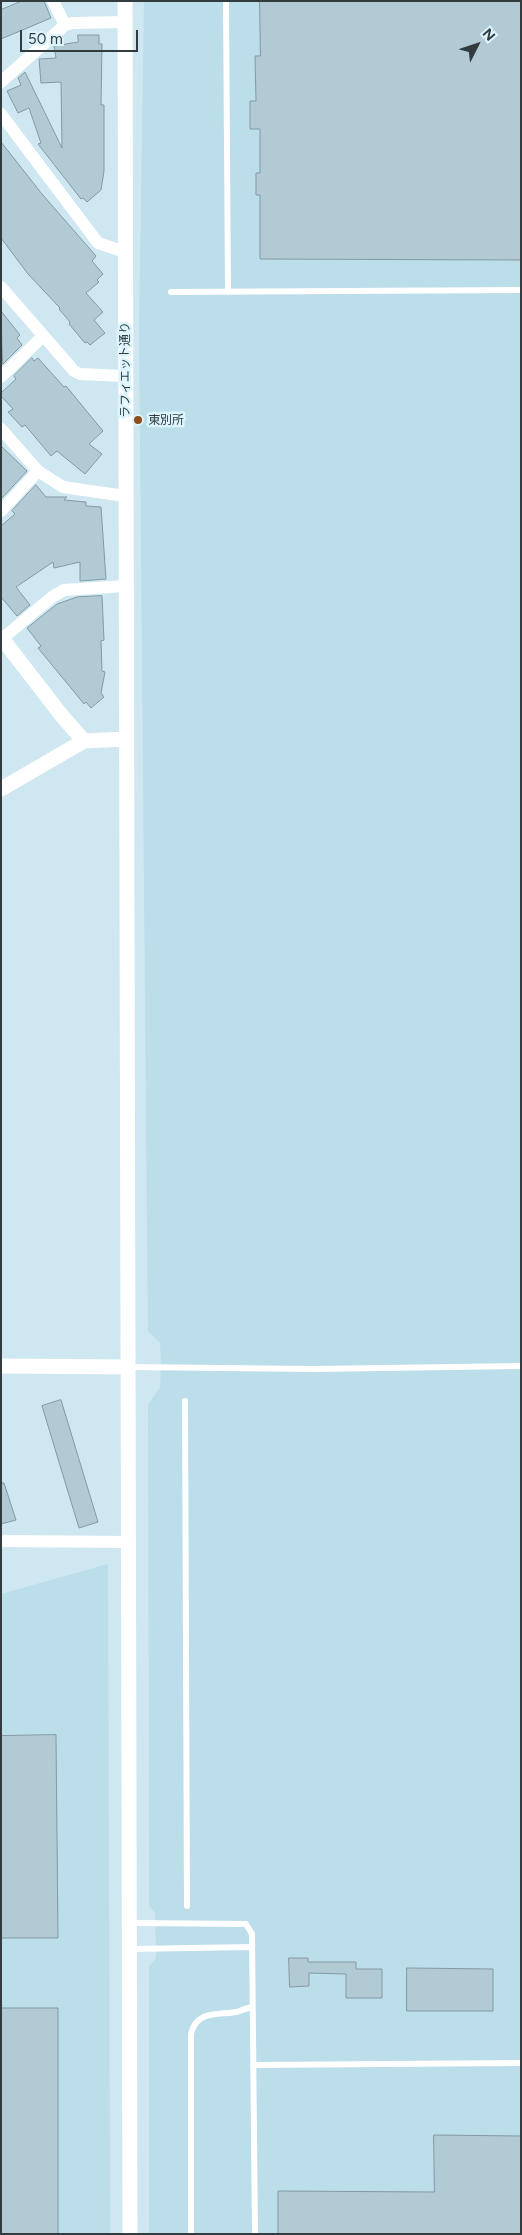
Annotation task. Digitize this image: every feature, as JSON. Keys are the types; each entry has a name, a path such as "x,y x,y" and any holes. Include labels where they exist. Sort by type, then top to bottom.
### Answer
{"street":[{"path":"53,1 65,25"},
{"name":"ラフィエット通り","path":"125,1 124,376 130,2234"},
{"path":"1,82 65,25 73,23 125,22"},
{"path":"1,114 98,243 125,252"},
{"path":"1,286 74,370 80,374 124,376"},
{"path":"1,377 43,336"},
{"path":"1,429 38,471 63,487 125,496"},
{"path":"1,511 38,471"},
{"path":"84,741 62,716 2,638 52,596 64,590 125,586"},
{"path":"1,789 84,741 126,739"},
{"path":"1,1366 128,1367"},
{"path":"1,1541 129,1542"}],"lane":[{"path":"226,1 228,292"},
{"path":"171,292 521,290"},
{"path":"128,1367 315,1369 521,1366"},
{"path":"185,1401 187,1906"},
{"path":"130,1923 246,1924 252,1934 254,2234"},
{"path":"130,1949 252,1948"},
{"path":"191,2234 193,2025 200,2018 212,2014 236,2012 252,2007"},
{"path":"254,2065 521,2063"}],"shaded area":[{"path":"144,1 521,1 521,2234 149,2234 149,1967 156,1958 156,1949 155,1913 149,1906 148,1404 160,1388 161,1366 160,1343 148,1331 139,329"},
{"path":"108,1564 110,2234 1,2234 1,1594"}],"building":[{"path":"22,1 44,1 51,18 1,39 1,10"},
{"path":"260,1 521,1 521,260 260,259 260,195 256,195 256,173 260,173 260,129 250,129 250,101 256,101 255,56 260,56"},
{"path":"78,35 99,35 99,44 102,44 101,105 104,105 104,171 101,190 87,202 83,198 81,199 38,144 41,143 29,108 18,113 7,91 21,85 18,78 25,72 62,148 61,82 41,83 39,59 56,58 54,46 78,42"},
{"path":"1,142 42,194 96,256 92,261 103,274 97,280 99,282 86,293 103,312 94,320 105,333 90,345 87,342 85,343 69,324 70,322 60,308 28,274 1,238"},
{"path":"1,311 20,335 17,338 22,345 3,364"},
{"path":"32,358 34,361 38,358 64,387 66,386 103,431 89,444 102,454 85,474 57,451 51,456 25,425 22,427 8,412 13,409 1,396 1,393 16,379 14,376"},
{"path":"1,446 27,471 2,498 1,497"},
{"path":"36,485 46,497 67,497 64,500 86,502 86,506 101,507 106,579 80,581 80,562 54,568 53,562 16,587 30,605 17,616 1,597 1,526 15,514 12,511"},
{"path":"102,596 104,640 101,641 102,671 105,672 101,693 104,697 91,708 86,702 84,704 38,648 41,646 27,628 57,604 77,597"},
{"path":"61,1400 98,1522 79,1528 42,1406"},
{"path":"1,1483 4,1483 16,1520 1,1524"},
{"path":"56,1735 58,1938 1,1938 1,1736"},
{"path":"289,1958 308,1958 308,1962 356,1962 356,1969 382,1969 382,1998 346,1998 346,1974 309,1973 309,1986 290,1987"},
{"path":"407,1968 493,1969 493,2011 407,2011"},
{"path":"1,2008 58,2008 58,2234 1,2234"},
{"path":"434,2135 521,2136 521,2234 278,2234 278,2191 434,2192"}],"place":[{"name":"東別所","path":"138,420"}]}
